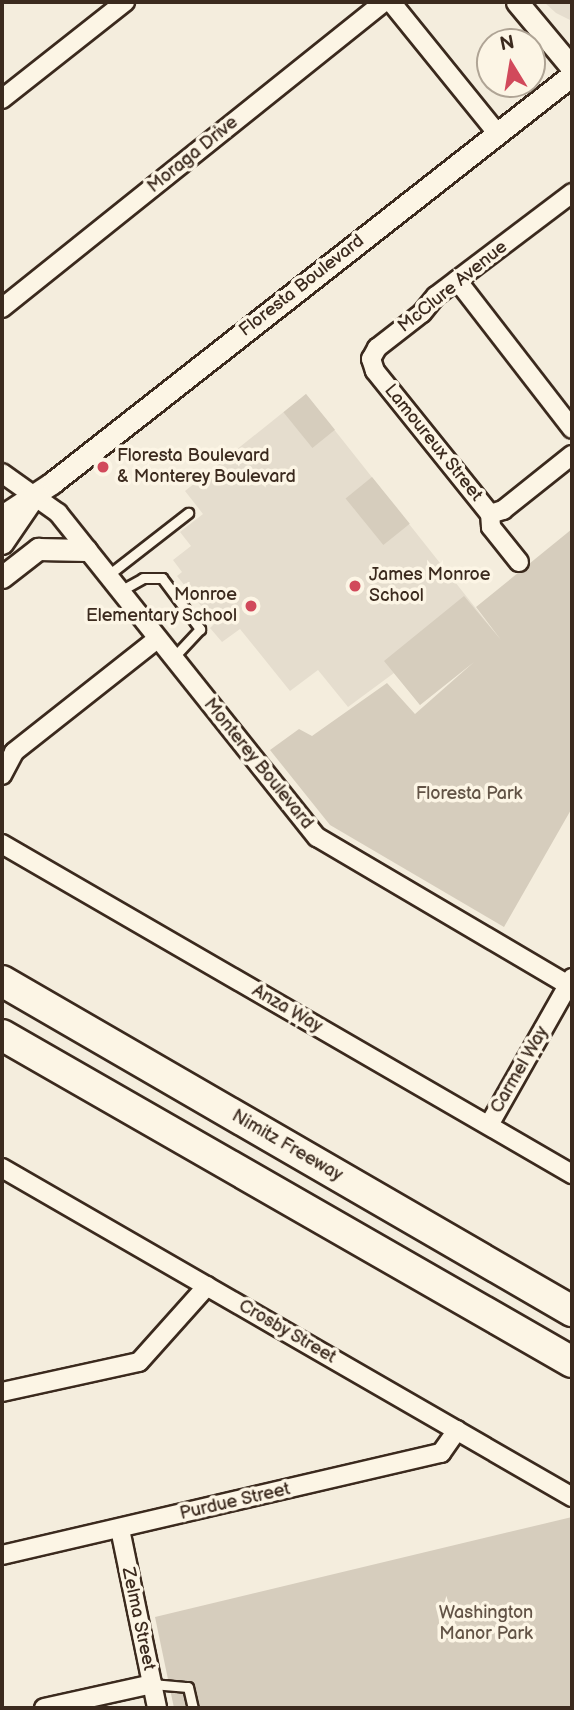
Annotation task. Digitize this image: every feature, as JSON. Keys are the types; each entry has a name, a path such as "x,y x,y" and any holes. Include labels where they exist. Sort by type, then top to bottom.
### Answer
{"highway":[{"name":"Nimitz Freeway","path":"2,981 572,1311"},
{"path":"2,1035 572,1362"}],"street":[{"path":"2,99 125,2"},
{"name":"Moraga Drive","path":"2,308 384,2"},
{"path":"390,2 497,133"},
{"path":"517,2 572,68"},
{"name":"Floresta Boulevard","path":"2,516 33,498 572,75"},
{"name":"McClure Avenue","path":"371,359 377,348 457,281 570,200"},
{"path":"457,281 572,429"},
{"name":"Lamoureux Street","path":"371,359 375,371 490,514 491,527 519,562"},
{"path":"490,514 503,510 572,455"},
{"name":"Monterey Boulevard","path":"2,473 33,498 58,513 317,837 571,984"},
{"name":"Floresta Boulevard","path":"2,543 16,527 33,498"},
{"path":"2,577 38,549 86,550"},
{"path":"2,775 14,752 157,639"},
{"name":"Anza Way","path":"2,844 572,1174"},
{"name":"Carmel Way","path":"489,1125 571,984"},
{"name":"Crosby Street","path":"2,1168 572,1497"},
{"path":"2,1392 139,1362 207,1286"},
{"name":"Purdue Street","path":"2,1555 440,1453 457,1430"},
{"name":"Zelma Street","path":"120,1529 157,1708"},
{"path":"44,1708 152,1684"}],"lane":[{"path":"107,576 188,513"},
{"path":"120,592 143,579 162,578 200,629 173,658"},
{"path":"152,1684 188,1687 193,1708"}],"shaded area":[{"path":"544,2 572,2 572,21 556,13"},
{"path":"306,394 501,640 420,705 394,673 348,707 318,670 290,691 240,629 222,642 210,628 215,623 177,576 182,572 173,560 191,546 180,532 203,514 185,491"}],"green space":[{"path":"306,394 335,430 312,448 283,412"},
{"path":"372,477 410,524 383,545 346,498"},
{"name":"Floresta Park","path":"572,529 572,808 504,927 330,825 270,750 299,729 312,736 387,683 415,714 474,662 420,705 384,661 464,596 501,640 476,607"},
{"name":"Washington Manor Park","path":"572,1517 572,1708 174,1708 155,1617"}],"place":[{"name":"Floresta Boulevard & Monterey Boulevard","path":"103,467"},
{"name":"James Monroe School","path":"355,586"},
{"name":"Monroe Elementary School","path":"251,606"}]}
